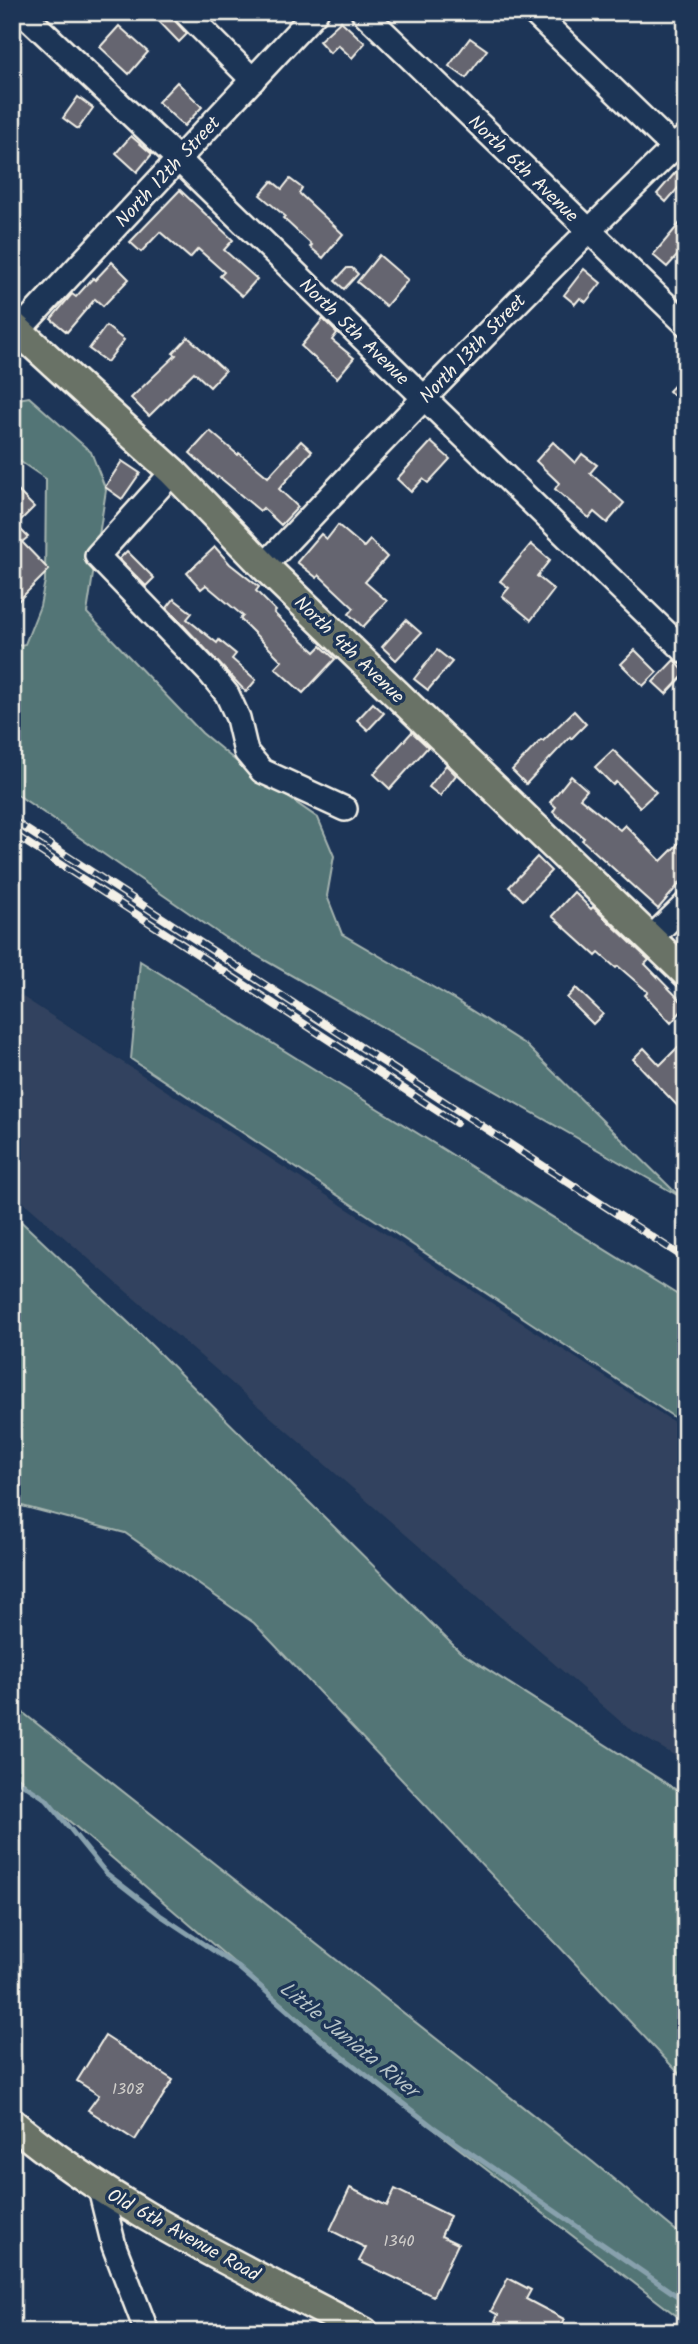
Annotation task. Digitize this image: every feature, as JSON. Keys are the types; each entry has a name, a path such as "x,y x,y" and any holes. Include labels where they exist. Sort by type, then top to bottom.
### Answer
{"main road":[{"name":"North 4th Avenue","path":"15,328 173,472 264,566 686,973"},
{"name":"Old 6th Avenue Road","path":"12,2123 100,2189 126,2205 364,2332"}],"street":[{"name":"North 5th Avenue","path":"22,12 178,159 686,652"},
{"path":"185,12 253,80"},
{"name":"North 12th Street","path":"15,328 316,12"},
{"name":"North 6th Avenue","path":"362,12 686,324"},
{"path":"533,12 680,142"},
{"name":"North 13th Street","path":"264,566 423,398 588,230 680,142"},
{"path":"173,472 97,556 209,671 227,694 246,752 262,771 345,809"},
{"path":"650,939 686,904"},
{"path":"100,2189 114,2246 147,2332"}],"shaded area":[{"path":"12,990 686,1430 686,1762 628,1728 12,1192"}],"green space":[{"path":"29,397 91,452 106,490 87,613 202,733 236,761 318,818 334,856 327,896 342,934 526,1045 679,1196 224,937 12,791 12,647 25,644 40,606 45,581 46,479 12,456 12,400"},
{"path":"140,961 686,1300 686,1425 131,1059"},
{"path":"12,1213 131,1325 460,1652 686,1796 686,2081 254,1623 125,1533 22,1506 12,1495"},
{"path":"12,1704 594,2163 686,2239 686,2323 379,2087 12,1772"}],"building":[{"path":"150,12 171,12 187,34 179,42"},
{"path":"341,21 365,43 352,58 338,45 330,53 319,41"},
{"path":"119,26 148,52 129,74 100,47"},
{"path":"470,38 487,50 466,78 449,66"},
{"path":"177,82 202,107 184,126 158,102"},
{"path":"78,97 93,108 78,129 63,118"},
{"path":"131,136 152,154 137,172 116,153"},
{"path":"686,160 686,179 666,202 657,194"},
{"path":"290,179 302,188 299,193 343,234 323,258 283,218 285,216 260,195 272,181 282,189"},
{"path":"180,190 233,240 224,250 257,279 242,296 220,276 224,272 198,249 190,258 160,232 141,252 130,242"},
{"path":"686,216 686,246 667,267 653,255"},
{"path":"379,255 408,280 386,306 357,282"},
{"path":"112,262 129,279 103,306 95,299 67,332 51,319 72,294 76,297"},
{"path":"347,268 352,268 358,274 344,289 335,281"},
{"path":"584,269 601,283 586,302 580,298 575,304 564,295"},
{"path":"323,319 337,333 332,340 354,358 337,378 301,346"},
{"path":"106,326 124,340 107,362 89,349"},
{"path":"188,337 225,371 210,387 194,372 149,416 131,398 176,355 173,353"},
{"path":"686,373 686,406 669,391"},
{"path":"210,431 268,477 301,441 312,451 279,489 298,507 281,525 263,508 260,511 218,476 217,478 190,453"},
{"path":"431,442 450,459 428,483 423,479 411,492 397,479"},
{"path":"553,442 575,463 582,454 597,465 590,473 624,503 607,523 594,512 589,518 555,489 559,483 536,461"},
{"path":"122,461 140,473 122,499 105,487"},
{"path":"12,485 34,507 16,525 28,537 22,542 49,570 12,607"},
{"path":"338,525 364,547 370,540 387,557 365,582 387,601 363,627 349,614 354,608 319,575 317,578 297,562 321,534 327,539"},
{"path":"531,544 550,560 537,576 554,590 531,620 502,596 509,588 500,581"},
{"path":"215,547 230,564 259,587 256,591 276,611 274,613 315,652 321,646 335,659 303,693 275,668 282,661 240,619 243,616 206,585 201,589 187,573"},
{"path":"127,551 154,578 146,586 119,559"},
{"path":"174,599 192,613 187,619 236,654 232,659 256,680 246,692 167,608"},
{"path":"406,620 421,633 396,660 382,647"},
{"path":"437,650 452,662 428,690 414,679"},
{"path":"635,650 657,672 643,686 621,664"},
{"path":"674,660 686,673 666,694 653,682"},
{"path":"373,703 384,713 368,730 357,720"},
{"path":"574,711 586,724 571,739 570,737 526,784 512,770"},
{"path":"412,732 428,747 390,789 374,774"},
{"path":"613,750 656,792 640,807 616,782 613,785 595,767"},
{"path":"446,765 456,775 440,796 429,787"},
{"path":"571,776 587,790 580,798 620,830 625,825 661,861 686,836 686,876 658,909 553,812 556,807 550,802"},
{"path":"537,857 551,871 523,900 509,887"},
{"path":"574,892 649,960 645,964 686,1006 671,1023 645,995 648,992 618,966 616,968 599,953 596,956 552,916"},
{"path":"576,988 603,1014 593,1024 567,998"},
{"path":"686,1039 686,1115 633,1059 644,1048 660,1065"},
{"path":"105,2036 173,2080 135,2140 88,2110 99,2095 77,2081"},
{"path":"350,2188 387,2206 395,2189 450,2216 441,2236 458,2244 433,2296 359,2261 366,2248 330,2230"},
{"path":"508,2278 531,2290 526,2299 564,2319 557,2332 526,2332 510,2324 508,2328 495,2321 498,2315 491,2311"}],"waterway":[{"name":"Little Juniata River","path":"12,1777 46,1799 106,1873 160,1915 238,1967 326,2044 432,2126 686,2302"}],"railway":[{"path":"12,820 686,1259"},
{"path":"12,833 456,1123"}]}
